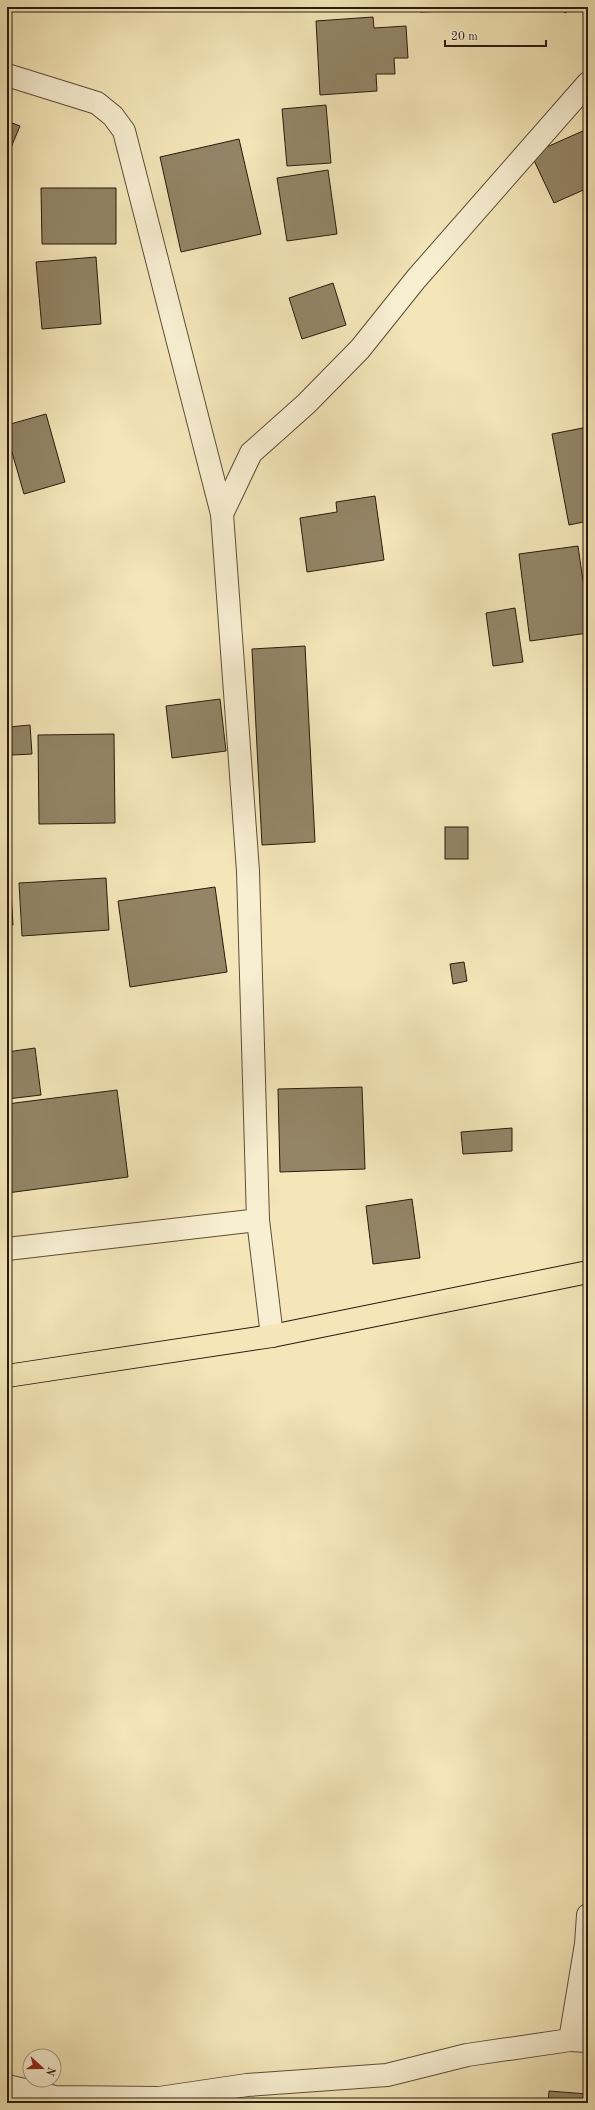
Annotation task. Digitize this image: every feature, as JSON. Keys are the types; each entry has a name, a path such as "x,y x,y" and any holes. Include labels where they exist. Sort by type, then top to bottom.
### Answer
{"main road":[{"path":"7,1376 272,1336 588,1272"}],"street":[{"path":"7,75 97,103 113,116 124,131 222,514 248,870 258,1220 272,1336"},
{"path":"222,514 251,453 306,404 360,349 416,279 588,83"},
{"path":"7,1249 258,1220"},
{"path":"7,2086 54,2098 159,2098 247,2085 387,2075 467,2056 579,2040 588,1915"}],"building":[{"path":"419,7 471,7 471,10 420,12"},
{"path":"562,7 574,7 565,13"},
{"path":"373,17 374,28 406,26 408,58 394,58 395,74 376,74 377,91 320,95 316,21"},
{"path":"326,105 331,163 287,166 282,109"},
{"path":"7,121 20,126 7,157"},
{"path":"585,130 588,136 588,188 554,203 531,154"},
{"path":"239,139 261,234 181,252 160,157"},
{"path":"328,170 337,234 287,241 277,178"},
{"path":"41,188 116,188 116,244 42,244"},
{"path":"96,257 101,324 42,329 36,262"},
{"path":"333,283 346,325 302,339 289,298"},
{"path":"46,414 65,482 24,494 7,435 7,425"},
{"path":"588,427 588,521 569,525 552,434"},
{"path":"375,496 384,560 307,572 300,518 337,512 336,502"},
{"path":"578,546 588,616 588,633 530,641 519,554"},
{"path":"515,608 523,662 493,666 486,613"},
{"path":"305,646 315,842 262,845 252,649"},
{"path":"220,699 226,751 172,758 166,706"},
{"path":"30,725 32,754 12,755 9,727"},
{"path":"114,734 115,823 39,824 38,735"},
{"path":"445,827 468,827 468,859 445,859"},
{"path":"106,878 109,930 22,936 19,883"},
{"path":"215,887 227,972 130,987 118,901"},
{"path":"11,892 13,925 7,925 7,893"},
{"path":"464,962 467,981 453,984 450,964"},
{"path":"35,1048 41,1095 7,1099 7,1052"},
{"path":"362,1087 365,1169 280,1172 278,1089"},
{"path":"117,1090 128,1177 7,1193 7,1104"},
{"path":"512,1128 512,1151 463,1154 461,1132"},
{"path":"412,1199 420,1258 373,1264 366,1206"},
{"path":"549,2091 588,2094 588,2103 548,2103"}]}
